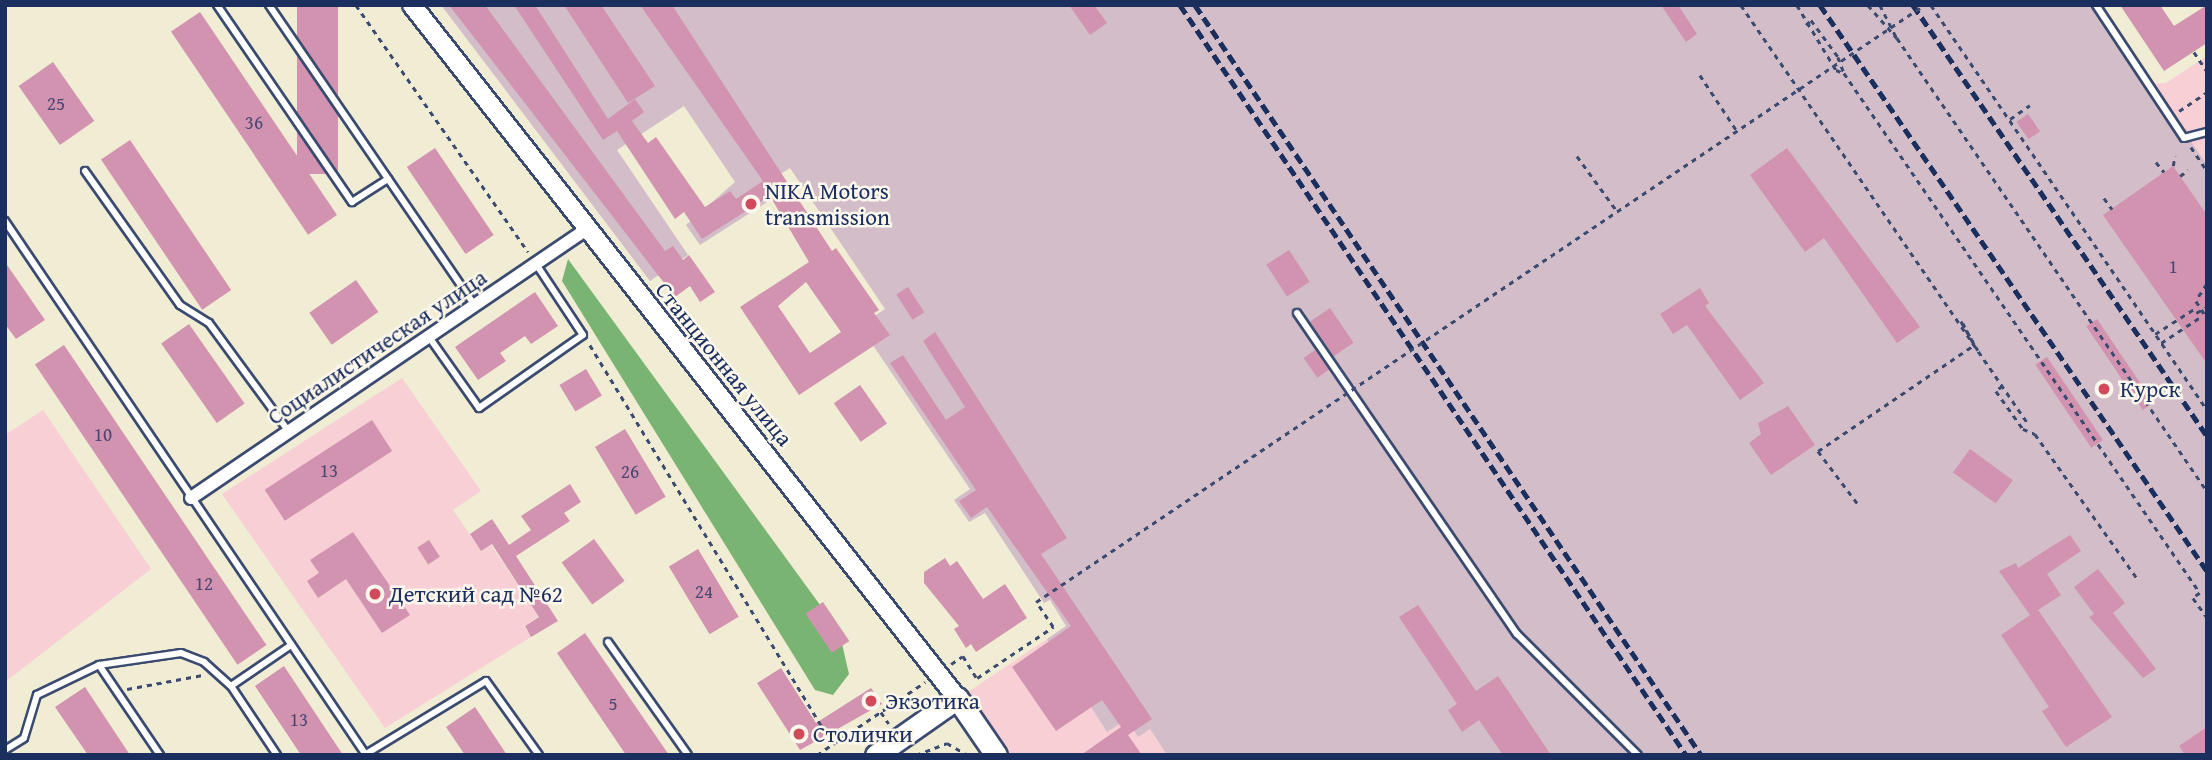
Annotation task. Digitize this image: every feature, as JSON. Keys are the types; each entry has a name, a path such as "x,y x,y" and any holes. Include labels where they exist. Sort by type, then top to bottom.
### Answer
{"main road":[{"name":"Станционная улица","path":"412,5 586,230 938,673 996,755"},
{"path":"876,755 957,698"}],"street":[{"name":"Социалистическая улица","path":"191,498 586,230"}],"lane":[{"path":"217,5 352,202 388,178"},
{"path":"269,5 475,306"},
{"path":"2096,5 2185,138 2207,132"},
{"path":"85,171 180,305 209,323 289,432"},
{"path":"5,222 366,755 486,681 538,755"},
{"path":"429,337 479,408 583,335 536,264"},
{"path":"1297,313 1517,634 1638,755"},
{"path":"608,642 688,755"},
{"path":"230,686 291,645"},
{"path":"5,750 24,738 37,695 99,665 181,653 217,673 230,686 277,755"},
{"path":"99,665 160,755"}],"path":[{"path":"356,5 536,264"},
{"path":"1741,5 2029,425"},
{"path":"1797,5 1836,71 1844,73"},
{"path":"1869,5 1887,30"},
{"path":"1869,5 1897,38 2207,491"},
{"path":"1879,5 1892,23 1897,38"},
{"path":"817,755 963,656 977,678 1052,627 1036,602 1924,5"},
{"path":"1931,5 2207,409"},
{"path":"1805,17 1839,58"},
{"path":"1834,66 1806,24 1811,20 1839,58 1844,73 2200,593 2193,598 2207,617"},
{"path":"2194,52 2207,71"},
{"path":"1700,75 1737,131"},
{"path":"2170,116 2207,92"},
{"path":"2010,120 2030,105"},
{"path":"2187,141 2207,171"},
{"path":"1577,156 1617,211"},
{"path":"2173,166 2175,156"},
{"path":"2157,162 2164,172"},
{"path":"2180,176 2188,170"},
{"path":"2104,198 2112,209"},
{"path":"2155,334 2197,307 2206,286"},
{"path":"2197,307 2198,312 2207,318"},
{"path":"2198,312 2207,307"},
{"path":"2161,343 2202,316"},
{"path":"1858,504 1818,451 1973,345 1961,321 1978,351"},
{"path":"2174,322 2180,331"},
{"path":"583,335 833,744"},
{"path":"2003,386 1996,391 2016,419 2035,433 2137,579"},
{"path":"117,691 217,673"},
{"path":"916,755 947,743 968,755"}],"shaded area":[{"path":"441,5 2097,5 2207,165 2207,755 1167,755 1150,729 1138,737 1127,719 1107,732 1047,639 1066,626 1050,600 1044,603 985,513 969,522 954,500 970,489 860,326 885,309 790,168 758,188 767,202 700,245 686,225 735,182 684,106 617,150 688,255 650,281"},
{"path":"2207,56 2207,168 2149,84 2166,83"},
{"path":"402,378 481,491 453,510 481,551 491,545 539,616 524,626 531,637 385,728 222,494"},
{"path":"43,410 151,569 5,682 5,435"},
{"path":"1047,639 1107,731 1127,719 1150,729 1167,755 1002,755 962,696"}],"green space":[{"path":"568,259 839,631 849,674 833,695 815,690 562,281"}],"building":[{"path":"297,5 338,5 338,174 297,174"},
{"path":"449,5 485,5 665,251 673,246 683,260 689,255 715,292 700,302 690,286 675,297"},
{"path":"514,5 535,5 608,119 635,99 644,112 632,121 648,143 656,137 705,207 730,191 736,199 763,181 640,5 672,5 832,251 836,248 879,310 874,313 890,335 799,395 740,307 809,262 770,196 702,239 684,212 675,219 617,131 603,140","holes":["806,282 841,332 810,353 778,306"]},
{"path":"564,5 601,5 655,86 628,103"},
{"path":"1069,5 1094,5 1107,23 1090,35"},
{"path":"1661,5 1678,5 1697,34 1686,42"},
{"path":"2120,5 2160,5 2174,26 2207,5 2207,43 2164,71"},
{"path":"200,12 337,215 308,235 171,32"},
{"path":"53,62 94,121 60,145 19,86"},
{"path":"2028,114 2040,131 2029,139 2017,122"},
{"path":"130,140 231,290 202,310 101,160"},
{"path":"435,148 494,235 466,254 407,167"},
{"path":"1787,148 1920,327 1897,343 1824,238 1805,252 1750,175"},
{"name":"Курск","path":"2173,166 2207,215 2207,364 2103,215"},
{"path":"1289,250 1310,282 1287,297 1266,265"},
{"path":"5,262 45,320 16,339 5,324"},
{"path":"356,280 378,312 332,345 309,313"},
{"path":"908,287 924,312 913,320 896,295"},
{"path":"1700,288 1709,303 1705,306 1764,383 1740,400 1687,325 1673,334 1660,314"},
{"path":"535,292 558,326 531,344 525,336 500,353 506,361 478,380 455,347"},
{"path":"1330,308 1353,343 1334,356 1310,321"},
{"path":"2097,319 2153,403 2143,410 2086,326"},
{"path":"189,324 245,403 217,423 161,344"},
{"path":"935,332 1067,538 1041,554 1152,719 1128,735 1142,755 1081,755 1121,727 1102,700 1056,731 1012,667 1071,626 987,507 971,518 959,501 976,490 890,363 903,355 946,420 965,407 923,341"},
{"path":"64,345 266,645 237,665 35,365"},
{"path":"1315,350 1329,370 1317,378 1304,358"},
{"path":"2047,357 2103,440 2091,448 2035,365"},
{"path":"586,369 602,396 575,412 559,385"},
{"path":"860,385 887,424 861,442 834,403"},
{"path":"1788,406 1815,445 1771,475 1749,443 1761,434 1758,423"},
{"path":"372,420 392,451 285,521 265,490"},
{"path":"625,429 666,497 636,515 595,447"},
{"path":"1970,449 2013,480 1996,504 1953,472"},
{"path":"570,484 581,502 564,513 570,521 516,556 558,621 531,637 525,626 539,617 492,544 481,551 470,534 492,519 509,545 531,530 521,516"},
{"path":"353,532 410,615 382,633 346,579 318,598 307,581 319,573 310,560"},
{"path":"2070,535 2081,551 2047,574 2061,595 2038,610 2112,717 2066,747 2042,711 2049,707 2001,635 2030,615 1999,571 2016,563 2018,568"},
{"path":"594,539 625,581 592,605 562,563"},
{"path":"429,540 440,557 428,564 417,548"},
{"path":"698,549 739,617 710,634 669,567"},
{"path":"945,558 950,566 957,561 983,599 1005,584 1027,618 976,652 971,644 966,648 954,629 959,626 924,583 924,572"},
{"path":"2098,569 2125,603 2113,613 2156,669 2143,678 2089,617 2094,614 2074,587"},
{"path":"823,602 849,641 832,653 806,614"},
{"path":"1418,605 1476,691 1498,676 1551,755 1503,755 1479,720 1462,732 1448,710 1457,704 1399,617"},
{"path":"585,633 669,755 626,755 557,653"},
{"path":"284,666 343,755 301,755 255,686"},
{"path":"781,668 816,723 871,688 882,704 800,750 757,683"},
{"path":"85,687 130,755 88,755 55,707"},
{"path":"475,707 507,755 465,755 446,727"},
{"path":"2207,727 2207,755 2185,755 2179,746"}],"railway":[{"path":"1180,5 1686,755"},
{"path":"1195,5 1701,755"},
{"path":"1820,5 2207,571"},
{"path":"1913,5 2207,436"}],"place":[{"name":"NIKA Motors transmission","path":"751,204"},
{"name":"Курск","path":"2104,389"},
{"name":"Детский сад №62","path":"375,594"},
{"name":"Экзотика","path":"871,701"},
{"name":"Столички","path":"799,734"}]}
